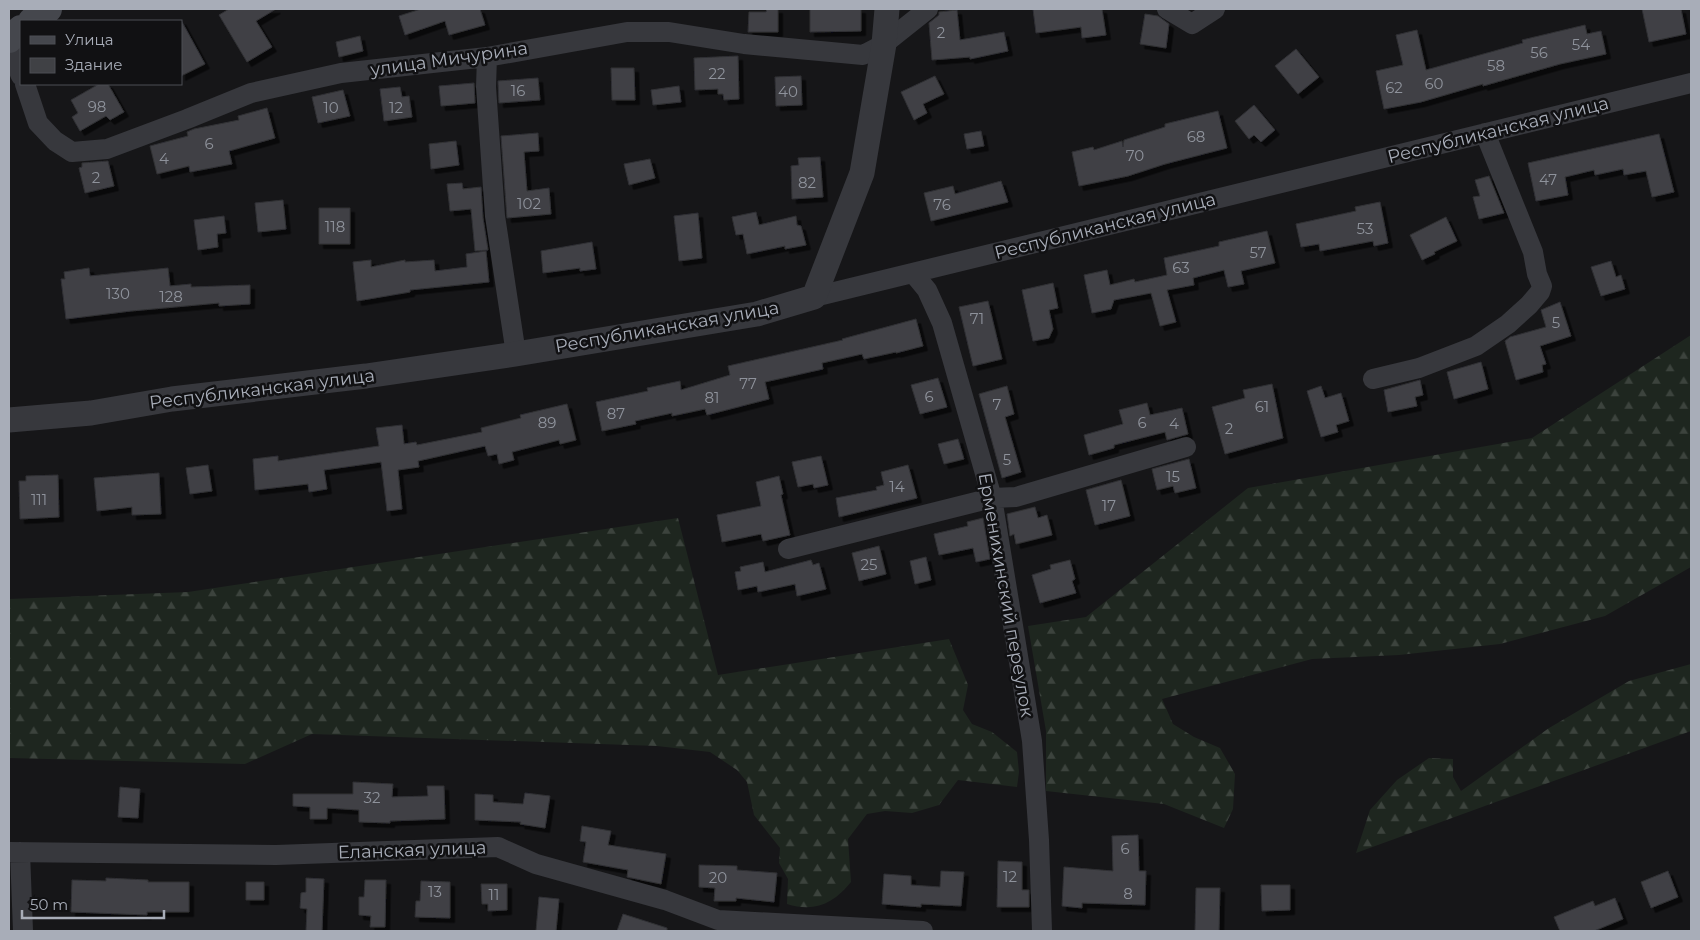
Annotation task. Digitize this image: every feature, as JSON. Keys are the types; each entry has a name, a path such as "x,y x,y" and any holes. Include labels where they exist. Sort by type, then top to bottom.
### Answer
{"main road":[{"path":"33,20 48,9"},
{"path":"9,39 20,30"}],"street":[{"path":"814,296 862,173 884,44 887,9"},
{"name":"улица Мичурина","path":"25,85 38,123 55,142 72,152 107,149 251,93 341,73 487,57 627,32 669,32 744,44 863,55 884,44 928,9"},
{"path":"1167,9 1192,24 1215,9"},
{"path":"9,48 20,74"},
{"path":"487,57 486,87 495,216 516,354"},
{"name":"Республиканская улица","path":"9,420 91,413 172,399 366,376 516,354 757,314 814,296 1691,82"},
{"path":"1373,379 1419,368 1476,346 1508,324 1530,305 1540,292 1542,286 1537,274 1533,252 1485,133"},
{"name":"Ерменихинский переулок","path":"913,272 927,290 942,323 992,498 1032,741 1039,840 1042,931"},
{"path":"788,549 992,498 1016,497 1186,447"},
{"name":"Еланская улица","path":"14,852 276,855 498,846 536,864 664,900 718,920 923,931"},
{"path":"14,852 23,931"}],"green space":[{"path":"1691,335 1691,567 1605,616 1500,644 1399,655 1312,659 1162,699 1173,724 1194,737 1220,748 1235,774 1233,809 1224,828 1164,804 1046,791 1046,731 1028,626 1086,617 1248,488 1532,438"},
{"path":"678,518 718,675 949,639 968,685 963,710 972,724 992,732 1017,752 1019,772 1017,787 958,780 939,805 912,813 885,811 867,814 848,839 851,882 831,901 815,907 806,907 787,904 788,879 779,863 780,848 754,815 747,782 737,770 710,752 657,746 312,734 245,764 9,758 9,599 188,592"},
{"path":"1691,664 1691,731 1356,853 1370,810 1397,780 1429,758 1453,759 1453,777 1461,791 1549,728 1629,681"}],"building":[{"path":"229,9 276,9 256,21 272,47 247,62 219,15"},
{"path":"421,9 480,9 485,25 449,35 445,21 405,35 399,16"},
{"path":"767,9 778,9 778,32 748,32 749,12 766,12"},
{"path":"810,9 861,9 861,31 810,32"},
{"path":"1033,9 1102,9 1106,35 1082,38 1081,27 1036,33"},
{"path":"1642,9 1681,9 1686,34 1649,42"},
{"path":"957,10 960,40 1004,32 1008,51 970,59 970,57 932,60 929,23 939,15 939,12"},
{"path":"1145,14 1158,16 1169,24 1166,48 1140,44"},
{"path":"182,22 205,64 182,76"},
{"path":"1585,25 1587,34 1601,31 1606,54 1560,64 1421,102 1384,109 1376,71 1403,65 1396,35 1417,30 1426,70 1523,43 1522,40"},
{"path":"360,36 363,51 339,57 336,42"},
{"path":"1296,49 1319,77 1298,94 1275,66"},
{"path":"738,56 739,99 724,100 723,94 718,94 718,89 695,90 694,58"},
{"path":"611,68 634,68 635,100 612,100"},
{"path":"801,76 802,105 776,106 775,77"},
{"path":"935,76 944,94 923,104 927,113 914,120 901,92"},
{"path":"538,78 540,100 499,103 498,81"},
{"path":"474,83 475,103 441,106 439,86"},
{"path":"97,85 109,85 124,112 110,120 106,116 80,131 72,117 78,113 71,100"},
{"path":"679,86 681,102 653,105 651,90"},
{"path":"400,87 402,97 409,96 412,117 384,121 380,89"},
{"path":"343,90 350,116 318,123 312,97"},
{"path":"1254,105 1275,130 1261,142 1254,135 1249,139 1235,121"},
{"path":"267,108 275,138 229,151 232,164 190,172 189,166 157,174 150,146 188,136 187,132 194,129 239,120 238,116"},
{"path":"1218,111 1227,148 1128,176 1079,186 1072,152 1093,147 1094,150 1122,141 1123,147 1124,140 1165,127 1165,124"},
{"path":"981,131 984,146 967,149 964,134"},
{"path":"538,133 539,151 524,152 527,191 549,188 551,214 507,218 501,136"},
{"path":"1659,134 1674,192 1652,197 1646,171 1624,175 1623,169 1595,175 1594,170 1565,177 1568,195 1536,201 1528,163"},
{"path":"456,141 459,165 431,169 429,144"},
{"path":"820,157 823,197 792,199 791,166 799,165 798,158"},
{"path":"650,159 655,178 629,185 624,164"},
{"path":"108,161 114,186 85,193 79,168 82,167 82,163"},
{"path":"1489,176 1504,213 1479,219 1473,197 1480,196 1475,180"},
{"path":"1001,181 1008,202 931,221 924,193 953,186 955,194"},
{"path":"462,183 463,189 481,187 488,250 475,251 471,209 450,211 447,184"},
{"path":"283,200 286,229 258,232 255,203"},
{"path":"1380,202 1388,243 1374,246 1373,241 1320,251 1319,244 1301,247 1296,224 1356,211 1355,207"},
{"path":"319,208 350,208 350,244 319,244"},
{"path":"756,212 759,225 796,216 797,225 801,226 806,245 785,249 785,246 747,254 743,234 736,235 732,217"},
{"path":"698,213 702,258 679,261 674,216"},
{"path":"224,216 226,233 217,234 218,247 198,250 194,220"},
{"path":"1446,217 1457,241 1422,260 1410,235"},
{"path":"1267,231 1275,263 1241,271 1244,284 1228,287 1224,270 1193,278 1194,285 1167,290 1176,322 1160,326 1151,293 1114,300 1111,309 1092,313 1084,275 1107,270 1110,285 1134,279 1135,282 1167,275 1164,258 1219,246 1219,242"},
{"path":"592,242 596,269 580,271 580,268 543,273 541,251"},
{"path":"486,251 489,282 410,290 410,292 357,301 353,262 371,260 371,267 405,260 405,262 434,260 435,271 467,267 466,254"},
{"path":"1611,261 1616,277 1621,275 1625,289 1601,296 1591,267"},
{"path":"89,268 90,276 168,268 170,286 191,284 191,287 250,285 250,304 219,306 219,303 66,319 61,279 65,279 64,272"},
{"path":"1053,283 1058,308 1049,310 1053,329 1049,338 1033,341 1022,290"},
{"path":"988,301 1002,359 973,366 959,307"},
{"path":"1560,302 1571,336 1540,346 1546,364 1542,365 1543,372 1516,380 1505,341 1510,337 1546,327 1541,310"},
{"path":"916,319 923,346 864,359 862,354 822,363 823,369 765,382 769,399 707,415 705,409 672,416 672,413 635,421 636,424 602,431 596,402 648,391 647,388 680,381 681,390 730,375 728,366 843,340"},
{"path":"1481,362 1488,389 1454,399 1447,372"},
{"path":"938,378 947,407 920,414 911,385"},
{"path":"1420,380 1423,395 1415,397 1417,406 1388,412 1384,390"},
{"path":"1272,384 1283,438 1225,454 1212,407 1245,398 1243,390"},
{"path":"1007,386 1014,414 1005,417 1021,472 1002,478 979,394"},
{"path":"1321,386 1325,398 1341,393 1349,421 1336,425 1338,432 1321,437 1307,391"},
{"path":"1147,403 1150,415 1182,408 1188,434 1167,440 1165,432 1114,445 1114,448 1089,455 1084,435 1123,424 1119,410"},
{"path":"567,404 576,440 560,444 559,440 512,452 514,460 499,464 497,454 488,456 485,446 418,461 419,467 398,470 402,509 387,511 381,462 324,470 327,489 309,492 308,484 255,490 253,459 278,456 278,461 379,446 376,428 402,425 404,444 416,442 417,445 482,432 481,428 521,418 520,415"},
{"path":"958,439 964,459 944,464 938,444"},
{"path":"821,456 828,485 814,488 813,484 798,487 792,462"},
{"path":"1189,459 1196,488 1175,493 1173,486 1157,490 1152,469"},
{"path":"208,465 212,491 190,494 186,468"},
{"path":"908,465 917,498 839,517 836,498 877,490 876,487 884,485 881,472"},
{"path":"159,473 161,514 132,515 132,507 97,511 94,478"},
{"path":"58,475 59,517 20,519 19,481 26,481 26,476"},
{"path":"779,476 783,494 781,495 790,535 763,541 761,534 722,542 717,515 761,506 756,482"},
{"path":"1121,480 1130,516 1095,525 1086,490"},
{"path":"1035,507 1038,518 1047,515 1052,535 1016,544 1014,534 1010,536 1007,514"},
{"path":"983,518 990,559 976,562 973,548 939,555 934,534 968,526 967,522"},
{"path":"879,546 886,574 859,581 852,553"},
{"path":"926,557 931,580 915,584 910,561"},
{"path":"811,560 813,565 819,563 826,589 797,596 795,584 758,592 757,586 738,590 735,572 741,571 740,567 763,562 765,572"},
{"path":"1070,560 1075,579 1072,581 1076,593 1040,603 1032,575 1051,569 1050,565"},
{"path":"353,782 393,784 392,797 428,796 427,786 444,786 445,819 390,821 390,823 359,822 359,810 327,808 327,819 310,819 310,807 293,806 293,794 353,794"},
{"path":"120,787 140,789 138,818 118,817"},
{"path":"525,793 550,796 545,828 520,824 521,822 475,820 475,794 493,795 493,802 523,804"},
{"path":"582,826 611,831 608,845 666,854 661,884 627,877 628,870 583,862 586,842 580,841"},
{"path":"1138,835 1139,871 1146,871 1145,905 1082,903 1082,908 1062,906 1064,867 1113,871 1112,836"},
{"path":"998,861 1022,862 1022,890 1029,890 1029,907 997,907"},
{"path":"699,865 737,866 737,870 777,873 774,902 736,898 736,901 714,901 715,888 699,887"},
{"path":"941,871 964,872 961,906 921,904 921,907 882,904 884,874 911,876 911,885 940,887"},
{"path":"1668,871 1678,897 1651,908 1641,882"},
{"path":"106,878 148,880 148,882 189,882 189,912 147,912 147,915 71,912 72,880 106,881"},
{"path":"306,878 324,879 322,931 306,931 307,909 300,908 301,893 306,892"},
{"path":"365,880 386,880 385,927 370,927 371,916 359,915 359,897 364,897"},
{"path":"421,881 450,882 450,918 415,917 416,901 420,901"},
{"path":"246,882 264,882 264,900 246,900"},
{"path":"481,884 507,884 507,910 488,911 488,904 482,904"},
{"path":"1261,885 1290,885 1290,910 1262,911"},
{"path":"1196,888 1220,888 1219,931 1195,931"},
{"path":"539,897 559,899 556,931 536,931"},
{"path":"1615,898 1623,919 1594,931 1560,931 1554,917 1593,901 1595,906"},
{"path":"623,914 667,928 667,931 617,931"}]}
